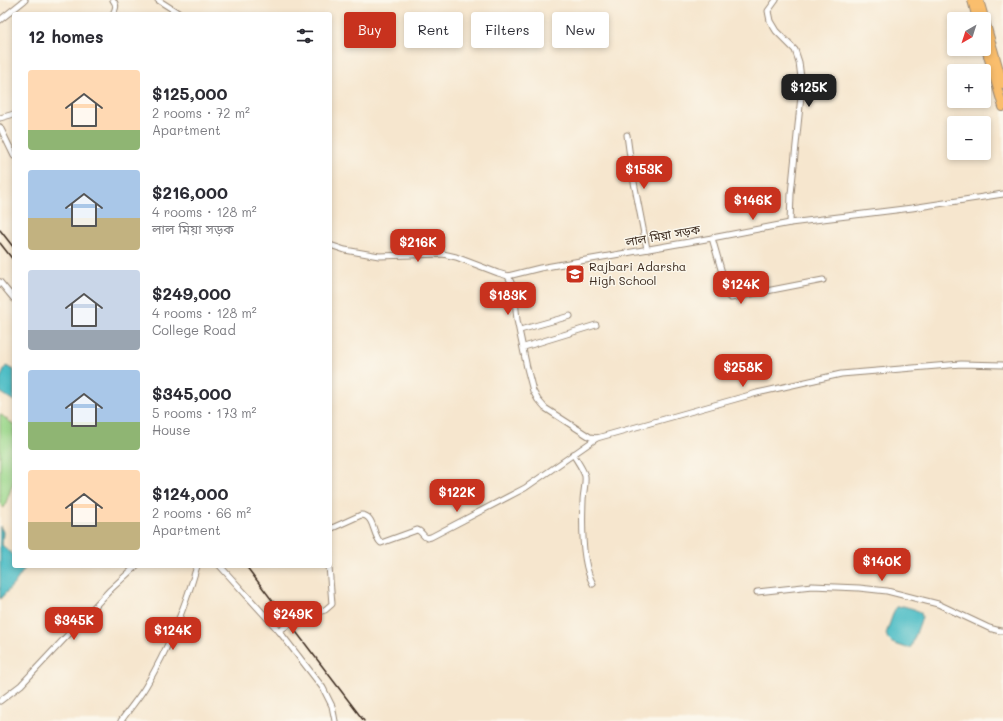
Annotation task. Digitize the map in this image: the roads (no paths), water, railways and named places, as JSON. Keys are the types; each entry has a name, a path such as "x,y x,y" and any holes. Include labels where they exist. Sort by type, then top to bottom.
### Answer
{"main road":[{"path":"972,0 975,12"},
{"path":"979,0 1003,84"},
{"path":"988,56 1003,106"}],"street":[{"path":"0,19 25,0"},
{"path":"113,0 116,4 114,12"},
{"path":"158,0 177,12"},
{"path":"776,0 768,11 770,21 776,31 795,50 799,62 802,86 791,194 790,223"},
{"path":"0,118 12,115"},
{"path":"0,127 12,152"},
{"path":"627,135 632,172 647,249"},
{"name":"লাল মিয়া সড়ক","path":"508,276 540,268 790,223 912,208 1003,194"},
{"path":"712,238 731,298 823,280"},
{"path":"332,246 345,250 378,256 444,254 508,276 514,289 520,330 533,391 545,408 590,437 597,438"},
{"path":"0,282 12,297"},
{"path":"520,330 570,316"},
{"path":"524,347 596,325"},
{"path":"332,528 361,515 365,515 369,518 377,539 381,543 417,530 427,538 525,488 597,438 757,393 841,374 961,364 1003,365"},
{"path":"573,454 584,475 585,483 582,511 584,542 587,568 592,584"},
{"path":"0,701 21,685 110,590 134,568"},
{"path":"121,721 146,687 155,669 177,622 196,568"},
{"path":"222,568 279,631 323,688 332,706 335,721"},
{"path":"279,631 303,615 315,614 332,604 329,568"},
{"path":"757,592 812,586 886,591 938,604 989,628 1003,631"}],"water":[{"path":"6,366 12,369 12,400 0,392 0,379"},
{"path":"0,526 3,532 2,545 12,554 12,568 25,568 14,584 0,599"},
{"path":"903,606 921,613 922,617 911,647 907,648 892,643 886,634 894,611 897,607"}],"railway":[{"path":"0,230 12,245"},
{"path":"0,243 12,258"},
{"path":"248,568 364,721"}],"place":[{"name":"Rajbari Adarsha High School","path":"575,274"}]}
